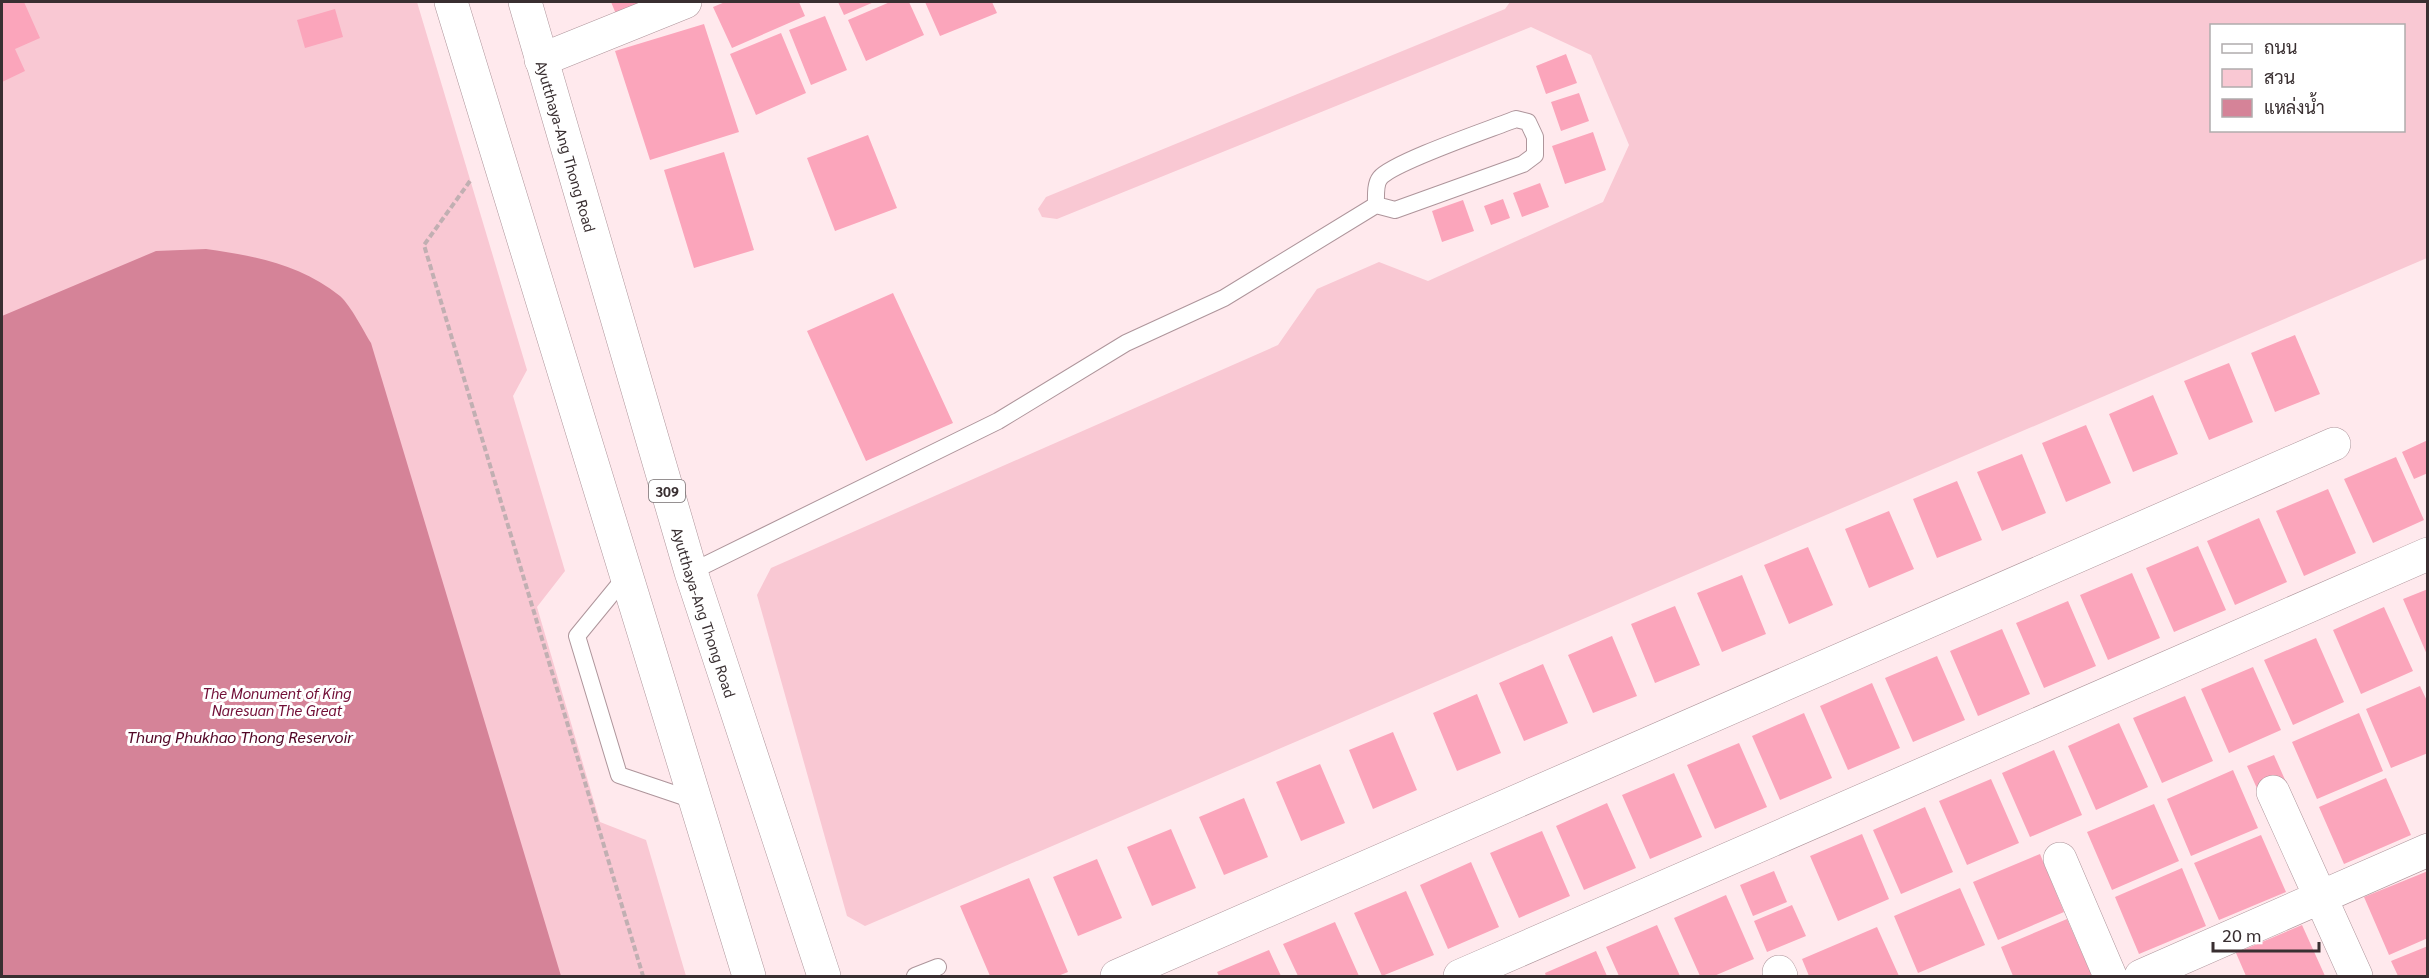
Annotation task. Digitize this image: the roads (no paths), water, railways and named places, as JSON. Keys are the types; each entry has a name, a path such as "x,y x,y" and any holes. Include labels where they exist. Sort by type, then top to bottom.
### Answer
{"street":[{"path":"451,2 749,976"},
{"name":"Ayutthaya-Ang Thong Road","path":"525,2 691,572 824,976"},
{"path":"542,60 684,2"},
{"path":"1117,976 2334,444"},
{"path":"1460,976 2427,554"},
{"path":"2273,792 2356,976"},
{"path":"2141,976 2427,850"},
{"path":"2060,859 2110,976"}],"lane":[{"path":"691,572 998,421 1126,343 1224,298 1376,205 1395,210 1523,164 1535,155 1536,137 1528,122 1515,119 1400,165 1381,176 1378,182 1376,205"},
{"path":"627,575 577,636 619,774 696,801"},
{"path":"915,976 938,967"}],"water":[{"name":"Thung Phukhao Thong Reservoir","path":"206,249 276,263 325,285 344,300 371,343 561,976 2,976 2,316 156,251"}],"park label":[{"name":"The Monument of King Naresuan The Great","path":"277,700"}]}
